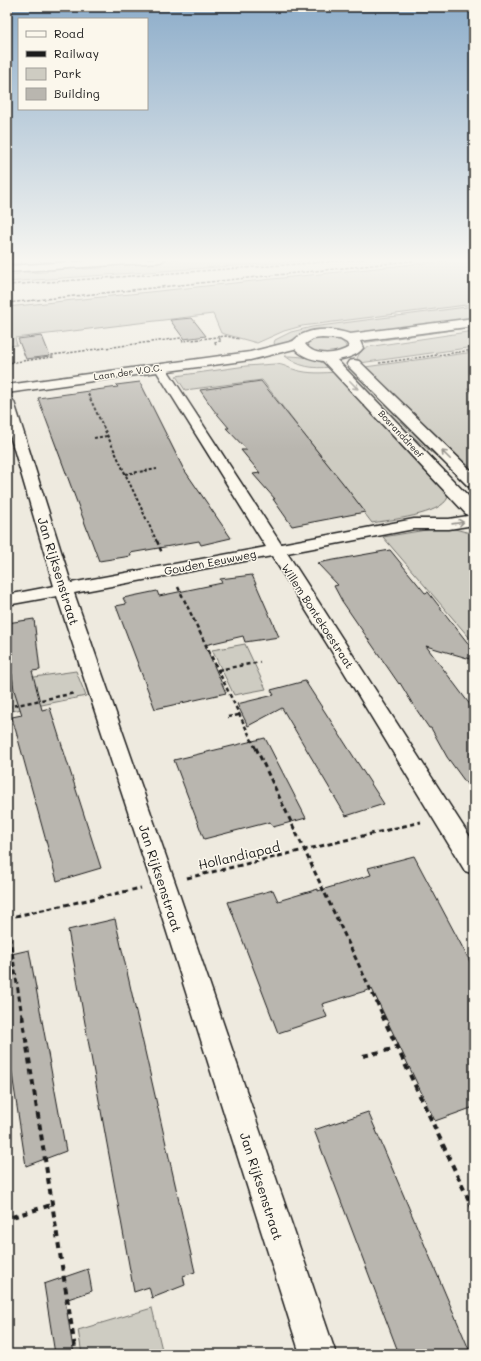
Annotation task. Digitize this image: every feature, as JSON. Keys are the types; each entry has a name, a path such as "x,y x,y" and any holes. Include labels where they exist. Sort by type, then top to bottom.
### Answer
{"main road":[{"path":"471,323 350,346 327,357 302,348 302,339 310,335 337,335 350,346 474,329"},
{"name":"Bosranddreef","path":"350,346 357,366 474,482"},
{"name":"Bosranddreef","path":"327,357 473,511"}],"street":[{"name":"Laan der V.O.C.","path":"7,389 302,348"},
{"name":"Willem Bontekoestraat","path":"160,368 275,550 339,647 474,864"},
{"name":"Jan Rijksenstraat","path":"7,402 64,589 318,1354"},
{"name":"Gouden Eeuwweg","path":"7,600 414,524 449,524 473,511"}],"path":[{"path":"7,363 53,357 52,355 181,338 183,340 226,336 244,341"},
{"path":"357,366 474,350"},
{"path":"81,379 217,670 305,850 474,1211"},
{"path":"94,438 107,436"},
{"path":"125,474 157,470"},
{"path":"217,670 260,662"},
{"path":"7,707 97,688"},
{"path":"228,717 239,715"},
{"name":"Hollandiapad","path":"7,919 163,884 444,817"},
{"path":"7,919 51,1205 76,1354"},
{"path":"363,1056 397,1048"},
{"path":"468,1198 474,1196"},
{"path":"12,1217 51,1205"}],"green space":[{"path":"7,323 143,323 15,338 17,345 7,346"},
{"path":"217,323 329,323 302,326 284,331 257,343 221,333"},
{"path":"347,323 455,323 363,335 310,333 299,335 286,344 277,347 274,343 275,340 291,332 312,327"},
{"path":"474,324 474,327 362,343 359,339"},
{"path":"474,331 474,347 360,363 357,358 361,351 367,347"},
{"path":"319,338 331,338 341,341 346,346 345,349 341,352 325,354 310,349 306,346 309,341"},
{"path":"474,352 474,387 467,389 474,395 474,475 365,367"},
{"path":"285,356 309,358 320,361 330,367 318,368 301,365"},
{"path":"275,364 306,372 336,372 448,491 448,497 444,503 436,508 414,516 372,523 262,380 185,390 176,376 246,366"},
{"path":"355,369 474,488 474,494 442,461 398,424 345,370"},
{"path":"438,528 451,528 474,534 474,643 383,537"},
{"path":"245,644 266,689 234,695 212,650"},
{"path":"76,671 86,696 7,712 7,681"},
{"path":"152,1308 163,1354 82,1354 78,1330"}],"building":[{"path":"172,323 196,323 206,336 184,339"},
{"path":"42,336 50,356 26,359 18,339"},
{"path":"261,381 365,512 292,526 273,499 275,499 253,474 260,473 241,450 247,450 226,428 229,428 200,390"},
{"path":"140,382 183,468 231,538 201,545 199,541 130,553 131,556 99,561 38,398 118,387 116,385"},
{"path":"390,550 425,593 428,592 474,651 474,660 426,646 474,710 474,794 447,757 431,728 429,728 400,683 399,684 342,601 334,586 338,585 317,563"},
{"path":"252,575 279,637 245,642 243,636 205,645 226,693 155,709 116,606 126,604 123,598 157,591 159,596 222,583 220,579"},
{"path":"34,619 40,670 32,671 42,710 50,708 101,868 57,881 12,717 22,715 14,690 12,674 7,675 7,623"},
{"path":"305,681 384,804 346,816 282,708 248,726 237,704 274,695 271,690"},
{"path":"265,738 306,818 273,827 270,822 204,839 174,760"},
{"path":"414,856 474,969 474,1107 435,1121 372,989 322,1004 327,1017 278,1033 228,902 273,890 278,901 371,875 368,868"},
{"path":"115,919 195,1272 183,1276 185,1285 152,1298 149,1287 134,1292 68,930"},
{"path":"29,950 66,1151 26,1166 7,1041 7,955"},
{"path":"368,1112 471,1354 399,1354 314,1130"},
{"path":"88,1269 92,1291 65,1300 74,1354 55,1354 44,1284"}]}
